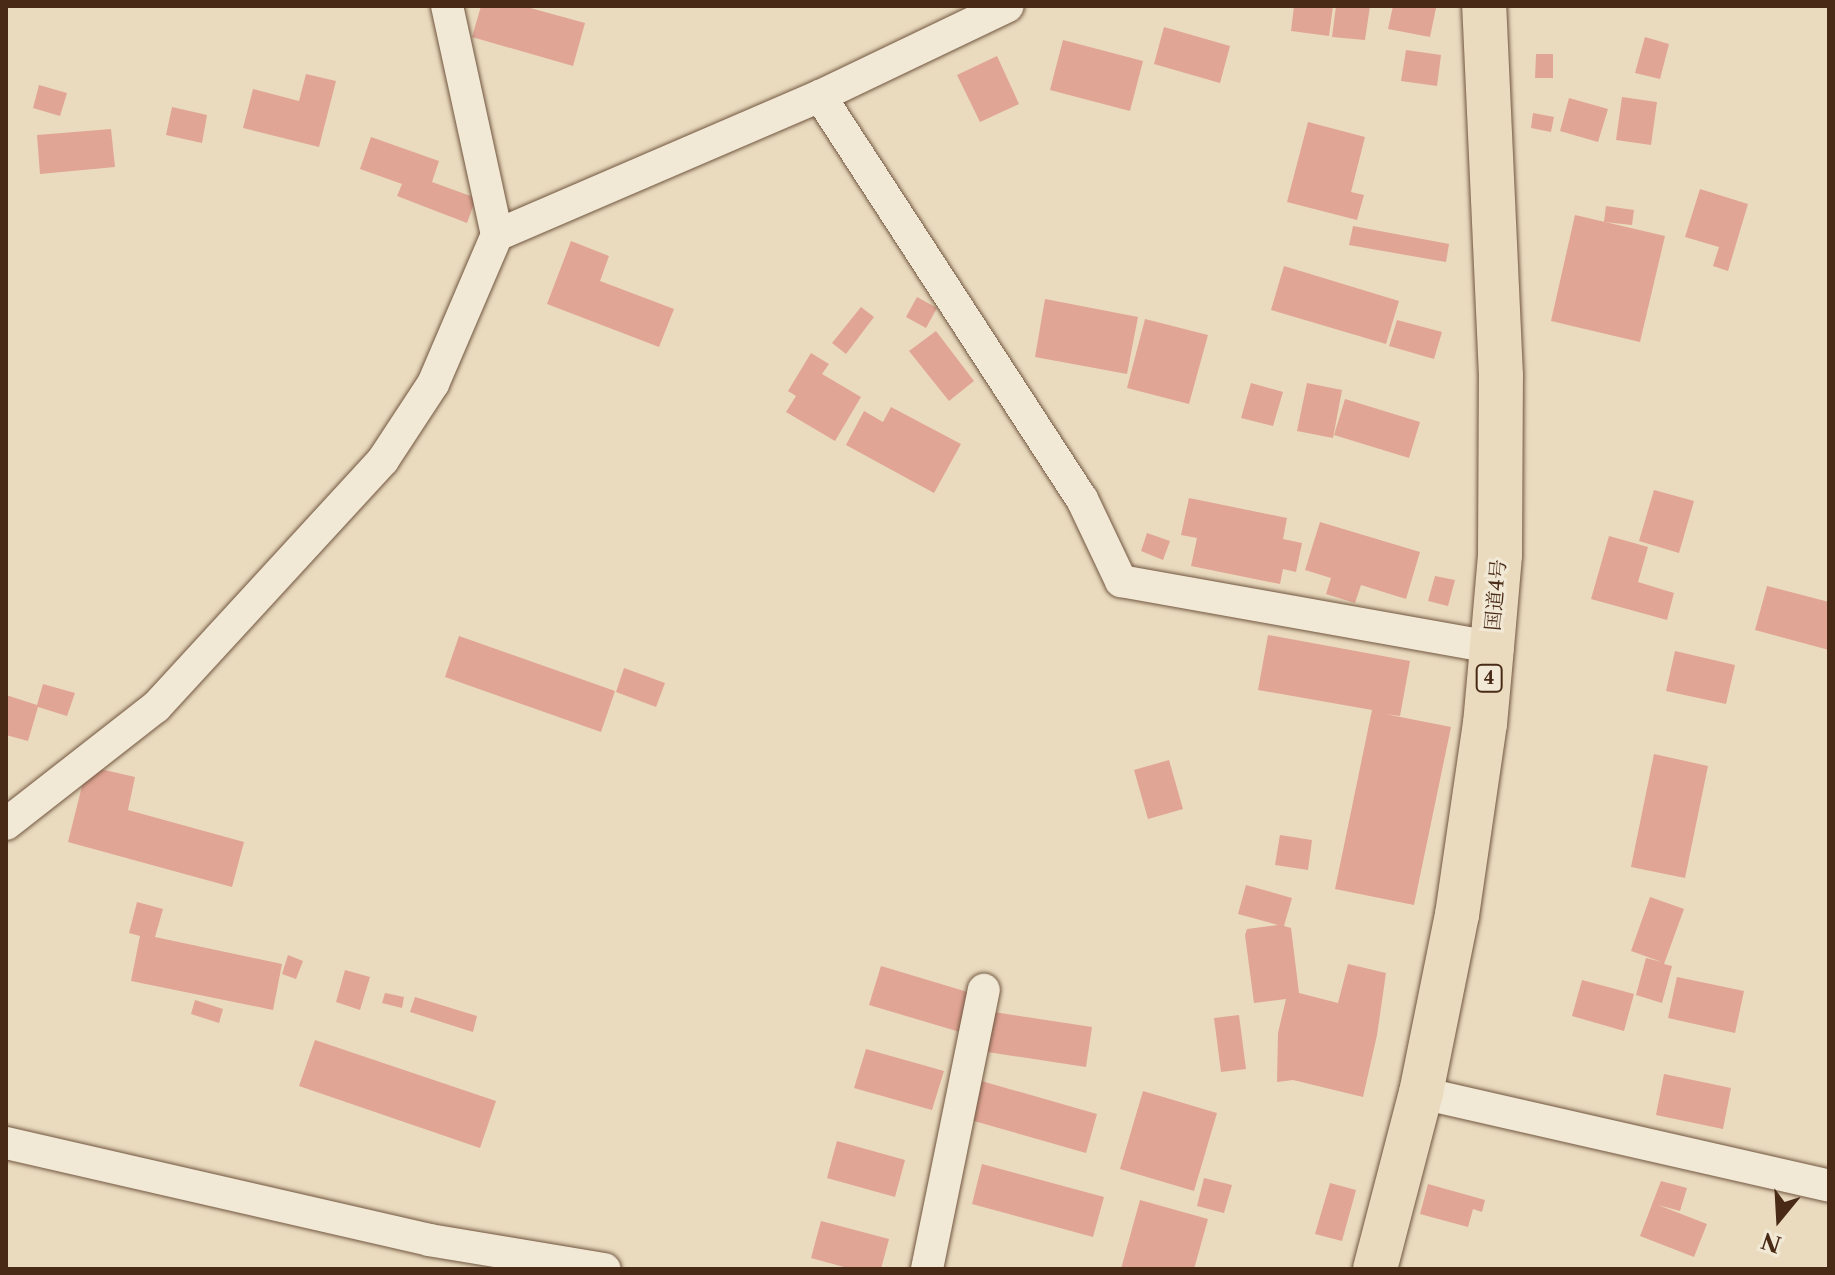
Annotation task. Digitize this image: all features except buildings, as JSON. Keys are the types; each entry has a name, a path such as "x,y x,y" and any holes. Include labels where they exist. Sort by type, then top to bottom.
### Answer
{"highway":[{"name":"国道4号","path":"1375,1269 1421,1093 1457,915 1485,724 1500,555 1501,376 1484,6"}],"street":[{"path":"6,824 156,707 383,460 433,384 497,235 447,6"},
{"path":"497,235 820,96 1008,6"},
{"path":"1489,76 1500,6"},
{"path":"820,96 1074,486 1121,581 1492,647"},
{"path":"927,1269 984,990"},
{"path":"1421,1093 1829,1186"},
{"path":"6,1143 429,1240 605,1269"}]}
